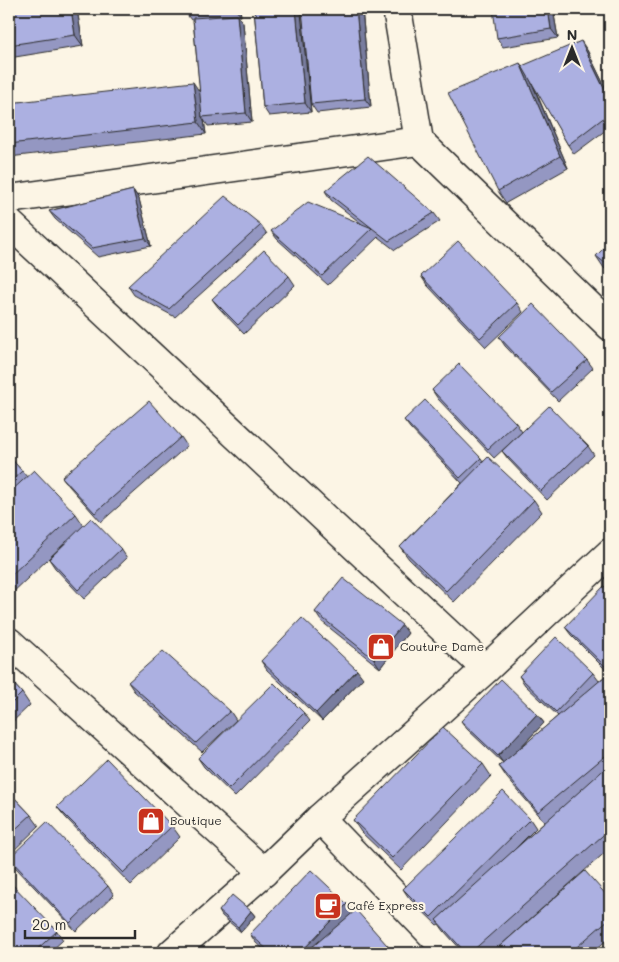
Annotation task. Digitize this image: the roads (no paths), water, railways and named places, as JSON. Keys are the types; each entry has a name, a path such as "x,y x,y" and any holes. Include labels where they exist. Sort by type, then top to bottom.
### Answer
{"street":[{"path":"397,9 419,141 610,326"},
{"path":"9,199 419,141"},
{"path":"9,223 486,669"},
{"path":"172,953 264,872 320,818 486,669 610,553"},
{"path":"9,642 264,872"},
{"path":"320,818 450,953"}],"place":[{"name":"Couture Dame","path":"381,647"},
{"name":"Boutique","path":"151,821"},
{"name":"Café Express","path":"328,906"}]}
